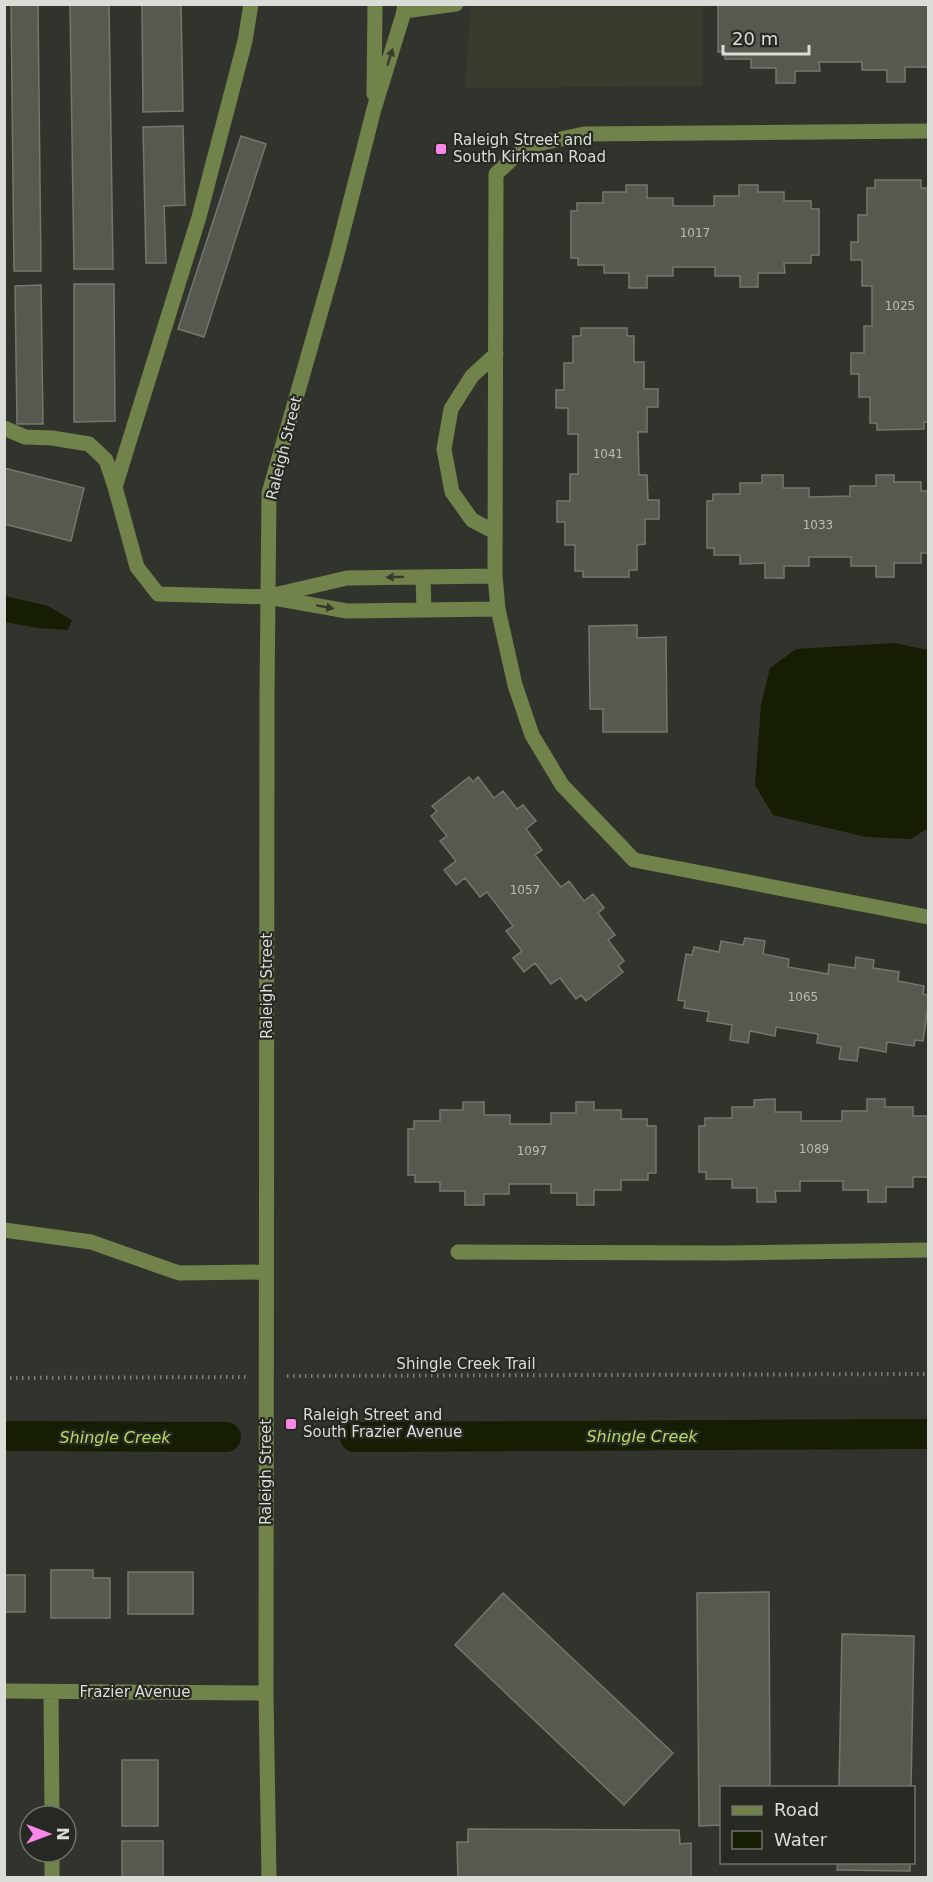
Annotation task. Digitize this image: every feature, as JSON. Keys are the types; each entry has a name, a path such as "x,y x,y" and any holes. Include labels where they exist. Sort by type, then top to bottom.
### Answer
{"street":[{"path":"115,487 199,217 245,41 251,4"},
{"name":"Raleigh Street","path":"374,109 375,4"},
{"path":"404,8 456,4"},
{"name":"Raleigh Street","path":"269,1878 266,1693 266,1272 269,493 336,258 374,109 404,8"},
{"path":"928,131 584,134 533,145 515,156 496,174 495,532 498,609 515,685 531,735 562,784 634,860 928,917"},
{"path":"495,532 472,520 452,492 444,449 451,409 472,376 496,354"},
{"path":"4,428 25,437 52,438 89,444 106,460 137,567 158,594 268,597 347,611 498,609"},
{"path":"268,597 347,579 495,576"},
{"path":"423,577 424,610"},
{"path":"4,1230 91,1242 179,1272 266,1272"},
{"path":"458,1252 726,1253 928,1250"},
{"name":"Frazier Avenue","path":"4,1691 266,1693"},
{"path":"51,1692 52,1804"}],"path":[{"name":"Shingle Creek Trail","path":"280,1376 928,1374"},
{"path":"4,1378 256,1377"}],"shaded area":[{"path":"471,5 703,5 703,86 465,88"}],"water":[{"path":"5,596 48,606 72,620 68,630 37,628 5,622"},
{"path":"895,643 928,650 928,828 911,839 866,837 773,815 755,785 761,705 770,668 796,649"}],"building":[{"path":"11,4 38,4 41,271 14,271"},
{"path":"70,4 109,4 113,269 74,269"},
{"path":"142,4 181,4 183,111 143,112"},
{"path":"724,4 928,4 928,67 905,67 905,82 887,82 887,70 862,70 862,62 819,62 820,71 795,71 795,83 776,83 776,68 751,68 751,59 725,59 725,52 718,52 718,6"},
{"path":"183,126 185,205 164,206 166,263 146,263 143,127"},
{"path":"241,136 266,144 204,337 178,329"},
{"path":"875,180 921,180 921,188 928,188 928,422 924,422 924,429 877,430 877,423 870,423 870,397 859,397 859,374 851,374 851,353 864,353 864,326 872,326 872,286 862,286 862,260 851,260 851,242 858,242 858,215 867,215 867,188 875,188"},
{"path":"626,185 647,185 647,198 673,198 673,206 714,206 714,196 739,196 739,185 758,185 758,192 784,192 784,201 811,201 811,209 819,209 819,255 811,255 811,263 784,263 785,273 758,273 758,287 740,287 740,276 715,276 715,267 673,267 673,276 647,276 647,288 629,288 629,273 604,273 604,265 578,265 578,258 571,258 571,211 577,211 577,203 603,203 603,192 626,192"},
{"path":"74,284 114,284 115,421 74,422"},
{"path":"41,285 43,424 17,424 15,286"},
{"path":"581,328 627,328 627,336 634,336 634,362 644,362 644,389 658,389 658,407 647,407 647,432 638,432 639,475 647,475 648,500 659,500 659,519 645,519 645,544 637,545 637,570 629,570 629,577 583,577 583,571 575,571 575,545 565,545 565,522 557,522 557,501 570,501 570,474 578,474 578,434 568,434 568,408 556,408 556,390 564,390 564,363 573,363 573,336 581,336"},
{"path":"4,468 84,488 71,541 4,524"},
{"path":"762,475 783,475 783,488 809,488 809,497 850,496 850,486 876,486 876,475 894,475 894,482 921,482 921,491 928,491 928,553 921,553 921,563 894,563 894,577 876,577 876,566 851,566 851,557 809,557 809,566 784,566 784,578 765,578 765,563 740,564 740,555 714,555 714,548 707,548 707,501 713,501 713,494 740,494 740,483 762,483"},
{"path":"637,625 637,638 666,637 667,732 603,732 603,709 590,709 589,626"},
{"path":"469,777 473,782 478,777 494,798 503,791 517,809 523,805 536,821 526,829 542,850 535,855 561,887 569,881 584,901 593,894 604,908 598,913 615,935 608,940 624,961 618,966 623,972 586,1001 581,995 576,999 560,978 551,984 535,963 524,972 513,958 522,951 506,931 513,926 487,892 480,897 465,878 456,885 444,870 456,861 440,841 447,836 431,816 437,811 432,806"},
{"path":"745,938 765,941 763,954 789,959 788,967 828,974 829,964 855,968 856,957 874,960 873,968 899,972 898,981 924,986 923,994 928,995 928,1007 923,1041 915,1040 914,1046 887,1042 886,1052 859,1047 857,1061 839,1059 841,1047 817,1043 818,1034 776,1027 775,1036 750,1031 748,1043 730,1040 732,1025 707,1021 709,1012 684,1008 685,1001 678,1000 686,954 692,955 694,947 719,952 721,941 743,945"},
{"path":"775,1099 775,1112 801,1112 801,1121 842,1121 842,1111 867,1111 867,1099 885,1099 885,1107 913,1107 913,1116 928,1116 928,1177 913,1177 913,1187 886,1187 886,1202 868,1202 868,1190 843,1190 843,1181 800,1181 800,1191 775,1191 776,1202 757,1202 757,1188 732,1188 732,1179 706,1179 706,1172 699,1172 699,1126 705,1126 705,1118 732,1118 732,1107 754,1107 754,1100"},
{"path":"463,1102 484,1102 484,1115 510,1115 510,1124 551,1124 551,1113 576,1113 576,1102 594,1102 594,1110 621,1110 621,1119 647,1119 647,1126 656,1126 656,1173 648,1173 648,1180 621,1180 621,1190 594,1190 594,1205 577,1205 577,1193 551,1193 551,1184 509,1184 509,1194 484,1194 484,1205 465,1205 465,1191 440,1191 440,1182 415,1182 415,1175 408,1175 408,1129 414,1129 414,1121 440,1121 440,1110 463,1110"},
{"path":"51,1570 93,1570 93,1578 110,1578 110,1618 51,1618"},
{"path":"128,1572 193,1572 193,1614 128,1614"},
{"path":"4,1575 25,1575 25,1612 4,1612"},
{"path":"769,1592 770,1786 720,1786 720,1825 699,1826 697,1593"},
{"path":"503,1593 673,1753 624,1805 455,1645"},
{"path":"842,1634 914,1636 911,1786 839,1786"},
{"path":"122,1760 158,1760 158,1826 122,1826"},
{"path":"468,1829 679,1830 680,1844 691,1843 691,1878 458,1878 457,1842 468,1842"},
{"path":"122,1841 163,1841 163,1878 122,1878"},
{"path":"838,1864 910,1864 910,1871 837,1870"}],"waterway":[{"name":"Shingle Creek","path":"355,1437 928,1434"},
{"name":"Shingle Creek","path":"4,1436 226,1437"}],"place":[{"name":"Raleigh Street and South Kirkman Road","path":"441,149"},
{"name":"Raleigh Street and South Frazier Avenue","path":"291,1424"}]}
